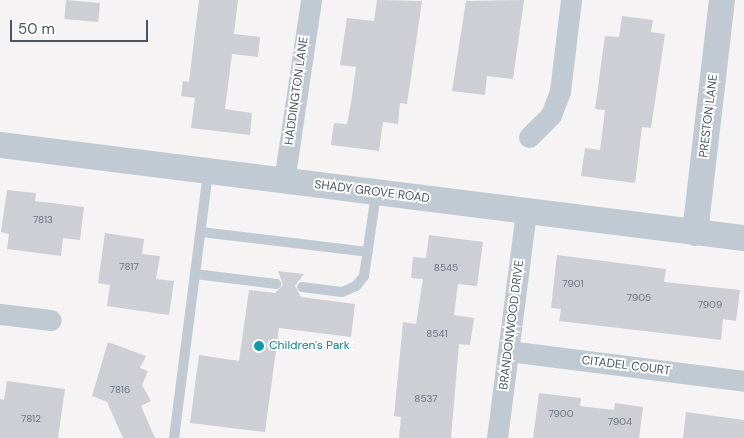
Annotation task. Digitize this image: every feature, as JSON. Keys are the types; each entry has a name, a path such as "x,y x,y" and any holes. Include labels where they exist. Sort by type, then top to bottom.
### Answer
{"street":[{"name":"HADDINGTON LANE","path":"284,181 311,0"},
{"path":"529,137 552,115 560,92 571,0"},
{"name":"PRESTON LANE","path":"695,233 722,0"},
{"name":"SHADY GROVE ROAD","path":"0,145 744,238"},
{"name":"BRANDONWOOD DRIVE","path":"497,438 526,212"},
{"path":"0,314 51,320"},
{"name":"CITADEL COURT","path":"508,351 744,381"}],"lane":[{"path":"174,438 209,172"},
{"path":"302,287 342,292 356,286 364,276 376,192"},
{"path":"201,232 368,252"},
{"path":"195,274 276,284"}],"building":[{"path":"66,0 100,3 98,22 64,19"},
{"path":"199,0 238,0 234,34 260,37 258,57 232,54 225,109 252,113 250,135 191,128 195,98 181,96 183,81 189,82"},
{"path":"377,0 422,1 407,104 400,103 398,124 383,122 379,151 331,145 334,123 347,124 356,67 340,65 347,18 374,21"},
{"path":"524,0 513,79 487,76 485,95 452,91 466,1"},
{"path":"622,16 653,20 651,32 665,34 651,128 642,127 635,183 581,176 585,148 600,150 605,110 595,109 605,36 619,37"},
{"path":"7,190 36,193 35,201 84,207 80,240 63,238 61,256 7,249 9,234 1,232"},
{"path":"105,233 144,239 142,254 160,256 156,279 174,281 169,315 107,306 110,285 98,283"},
{"path":"429,235 483,242 477,286 458,284 454,315 474,318 470,345 459,344 451,438 399,438 401,417 394,416 403,322 416,324 423,279 411,278 413,257 426,258"},
{"path":"557,255 666,269 664,282 740,290 736,321 723,319 721,340 559,321 561,309 551,308"},
{"name":"Children's Park","path":"278,271 304,274 295,286 301,297 355,304 351,337 279,328 265,432 190,423 199,355 239,361 249,290 275,293 283,285"},
{"path":"108,342 146,356 140,368 148,371 142,385 151,401 141,406 155,438 123,438 107,402 92,396"},
{"path":"7,381 65,389 58,438 0,438 0,399 4,400"},
{"path":"539,393 581,398 580,406 614,410 615,403 643,407 639,438 533,438"},
{"path":"686,412 744,420 744,438 683,438"}],"place":[{"name":"Children's Park","path":"259,346"}]}
